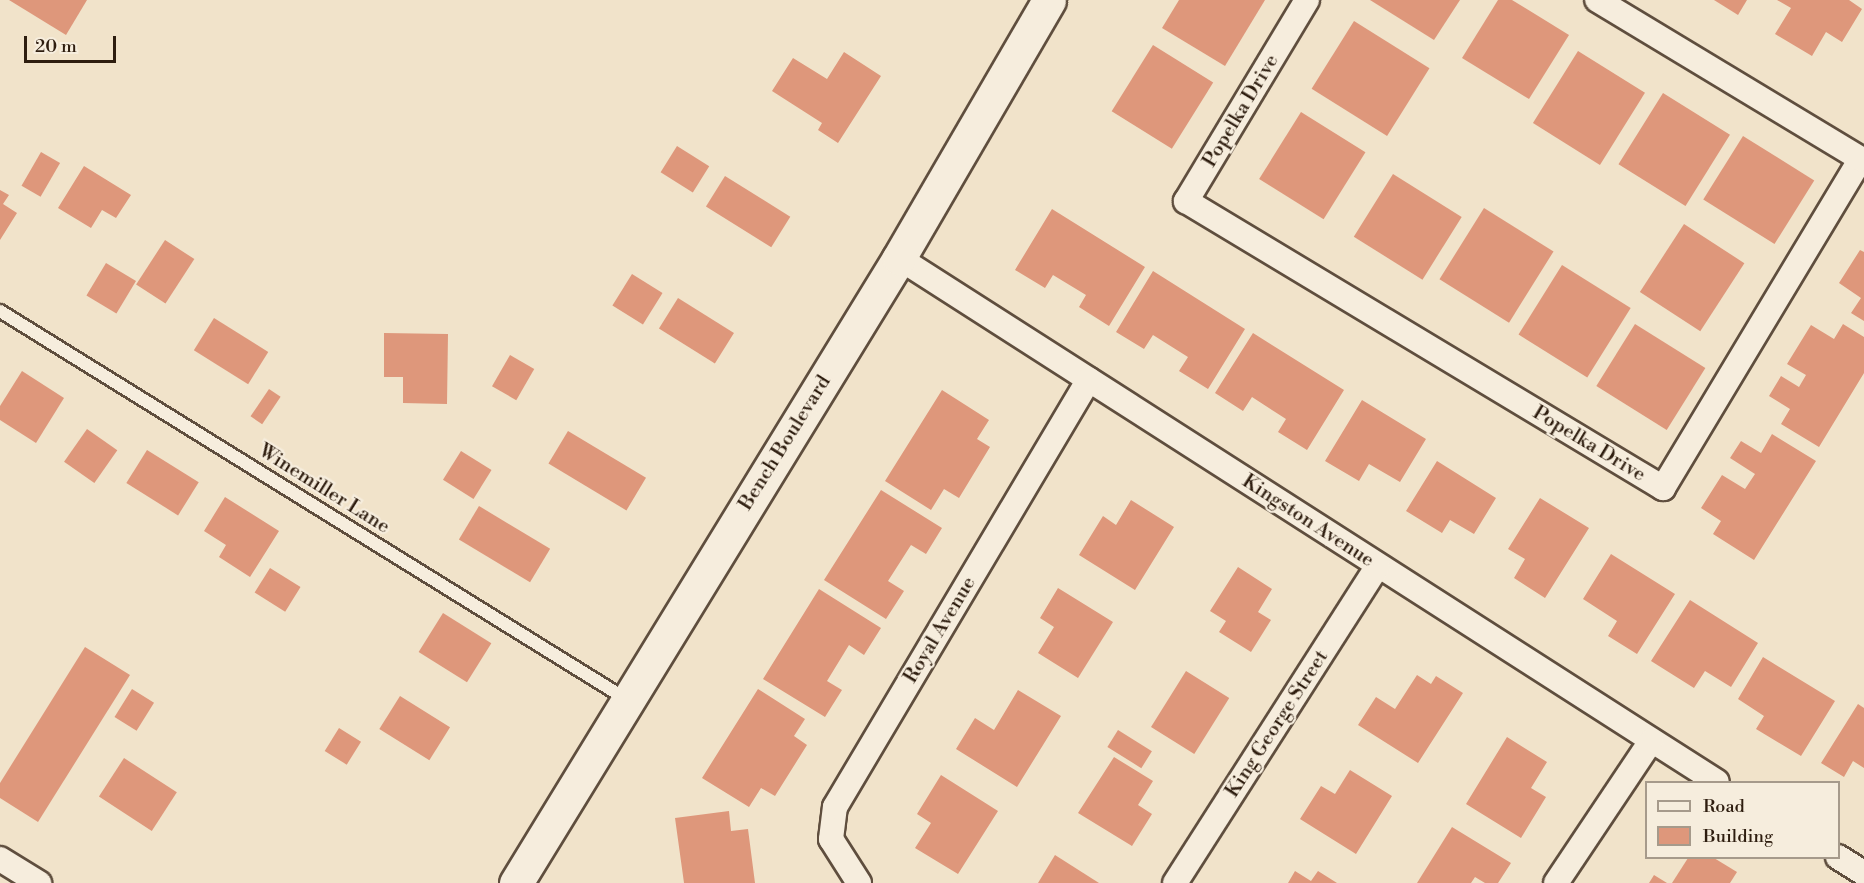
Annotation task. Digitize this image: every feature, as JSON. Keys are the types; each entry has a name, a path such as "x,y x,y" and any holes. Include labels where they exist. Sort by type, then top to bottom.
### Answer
{"main road":[{"name":"Bench Boulevard","path":"516,883 899,258 1049,0"}],"street":[{"name":"Popelka Drive","path":"1307,0 1186,201 1663,488 1861,159 1597,0"},
{"name":"Kingston Avenue","path":"899,258 1714,781"},
{"name":"Royal Avenue","path":"859,883 831,839 835,807 1089,380"},
{"name":"King George Street","path":"1175,883 1378,566"},
{"path":"1556,883 1651,741"},
{"path":"1840,858 1864,873"},
{"path":"0,859 39,883"}],"lane":[{"name":"Winemiller Lane","path":"0,310 627,700"}],"building":[{"path":"9,0 87,0 66,35"},
{"path":"1179,0 1265,0 1225,66 1162,28"},
{"path":"1370,0 1460,0 1434,40"},
{"path":"1498,0 1512,0 1569,35 1529,99 1462,58"},
{"path":"1714,0 1747,0 1738,15"},
{"path":"1777,0 1849,0 1862,9 1842,42 1826,32 1812,56 1775,34 1791,8"},
{"path":"1354,21 1429,68 1387,136 1312,89"},
{"path":"1153,45 1213,83 1172,149 1112,111"},
{"path":"1578,51 1645,93 1600,165 1533,123"},
{"path":"844,52 881,76 838,143 818,130 822,123 772,91 793,58 827,79"},
{"path":"1663,93 1730,135 1685,206 1618,164"},
{"path":"1301,112 1365,152 1324,219 1259,179"},
{"path":"1743,136 1814,181 1774,244 1703,200"},
{"path":"677,146 709,166 693,192 661,172"},
{"path":"41,152 60,163 41,197 22,186"},
{"path":"84,166 131,195 116,218 102,210 91,228 58,208"},
{"path":"1393,174 1462,217 1422,280 1354,237"},
{"path":"725,176 790,217 771,247 706,207"},
{"path":"0,190 9,195 3,204 17,213 0,240"},
{"path":"1484,208 1554,251 1509,323 1439,279"},
{"path":"1052,209 1145,267 1109,326 1079,307 1086,295 1053,275 1045,288 1015,270"},
{"path":"1684,224 1744,263 1700,331 1640,292"},
{"path":"165,240 194,259 165,304 136,284"},
{"path":"1860,250 1864,252 1864,321 1851,313 1861,298 1839,283"},
{"path":"106,263 136,281 116,314 86,296"},
{"path":"1562,265 1631,308 1587,377 1519,335"},
{"path":"1153,271 1245,329 1208,389 1179,371 1188,357 1153,335 1144,349 1116,332"},
{"path":"632,274 663,293 643,324 612,305"},
{"path":"678,298 734,333 715,364 659,329"},
{"path":"214,318 268,352 248,384 194,350"},
{"path":"1635,324 1705,368 1667,430 1596,386"},
{"path":"1843,324 1864,337 1864,373 1819,447 1781,424 1790,409 1769,396 1781,376 1799,387 1806,375 1787,364 1811,325 1834,339"},
{"path":"384,333 448,334 447,404 403,403 403,377 384,377"},
{"path":"1253,333 1344,390 1307,450 1278,432 1286,419 1252,397 1243,411 1215,393"},
{"path":"510,355 534,369 516,400 492,386"},
{"path":"22,371 64,398 36,443 0,420 0,406"},
{"path":"269,389 281,397 262,424 251,416"},
{"path":"942,390 989,420 977,439 990,447 959,498 944,489 931,510 885,481"},
{"path":"1362,400 1426,439 1400,482 1369,464 1359,481 1325,461"},
{"path":"87,429 117,450 94,483 64,462"},
{"path":"568,431 646,478 626,510 548,464"},
{"path":"1772,434 1816,461 1754,560 1713,534 1721,521 1701,508 1722,475 1745,489 1755,474 1730,458 1741,441 1761,453"},
{"path":"147,450 199,482 178,515 126,483"},
{"path":"461,451 492,470 474,499 443,480"},
{"path":"1437,461 1496,498 1474,534 1450,520 1442,533 1406,511"},
{"path":"881,490 942,528 926,554 911,545 888,581 904,591 886,619 824,580"},
{"path":"225,497 279,531 250,577 219,557 226,545 204,531"},
{"path":"1540,498 1589,528 1545,598 1514,578 1525,559 1508,549"},
{"path":"1131,500 1174,527 1135,590 1079,555 1103,516 1116,525"},
{"path":"479,506 550,549 530,582 459,539"},
{"path":"1611,554 1675,594 1637,654 1608,636 1617,621 1583,599"},
{"path":"1238,567 1272,589 1258,612 1271,620 1251,652 1219,632 1226,621 1210,611"},
{"path":"270,568 301,587 285,612 255,593"},
{"path":"1058,588 1113,622 1078,678 1038,653 1054,627 1040,618"},
{"path":"819,589 881,628 864,655 849,645 827,681 842,690 825,717 763,679"},
{"path":"1690,600 1758,643 1731,687 1705,671 1694,688 1651,661"},
{"path":"443,613 491,643 467,682 419,652"},
{"path":"85,647 130,675 38,822 0,798 0,783"},
{"path":"1763,657 1835,701 1801,756 1756,729 1764,716 1738,699"},
{"path":"1186,671 1229,698 1194,754 1151,727"},
{"path":"1417,675 1431,684 1436,676 1463,693 1418,763 1358,725 1376,697 1395,709"},
{"path":"132,689 154,703 137,731 115,717"},
{"path":"758,689 805,719 794,736 807,745 775,796 761,788 749,807 702,778"},
{"path":"1018,690 1061,716 1017,787 956,749 975,718 994,730"},
{"path":"400,696 450,727 429,760 379,729"},
{"path":"1858,704 1864,708 1864,768 1853,761 1844,777 1821,763"},
{"path":"339,728 361,742 347,765 325,751"},
{"path":"1118,730 1152,751 1141,768 1107,747"},
{"path":"1507,737 1547,762 1531,788 1546,797 1521,838 1466,804"},
{"path":"1114,757 1153,781 1138,805 1152,814 1132,846 1078,813"},
{"path":"124,758 177,792 152,831 99,797"},
{"path":"1350,770 1392,796 1356,854 1300,819 1321,786 1335,794"},
{"path":"941,775 998,811 958,874 915,848 931,823 917,814"},
{"path":"729,811 731,831 748,829 755,883 684,883 675,818"},
{"path":"1452,827 1511,863 1498,883 1485,883 1475,877 1471,883 1417,883"},
{"path":"1055,855 1099,883 1038,883"},
{"path":"1687,859 1716,859 1737,872 1730,883 1672,883"},
{"path":"1295,871 1311,881 1318,871 1337,883 1288,883"},
{"path":"1654,875 1667,883 1649,883"}]}
